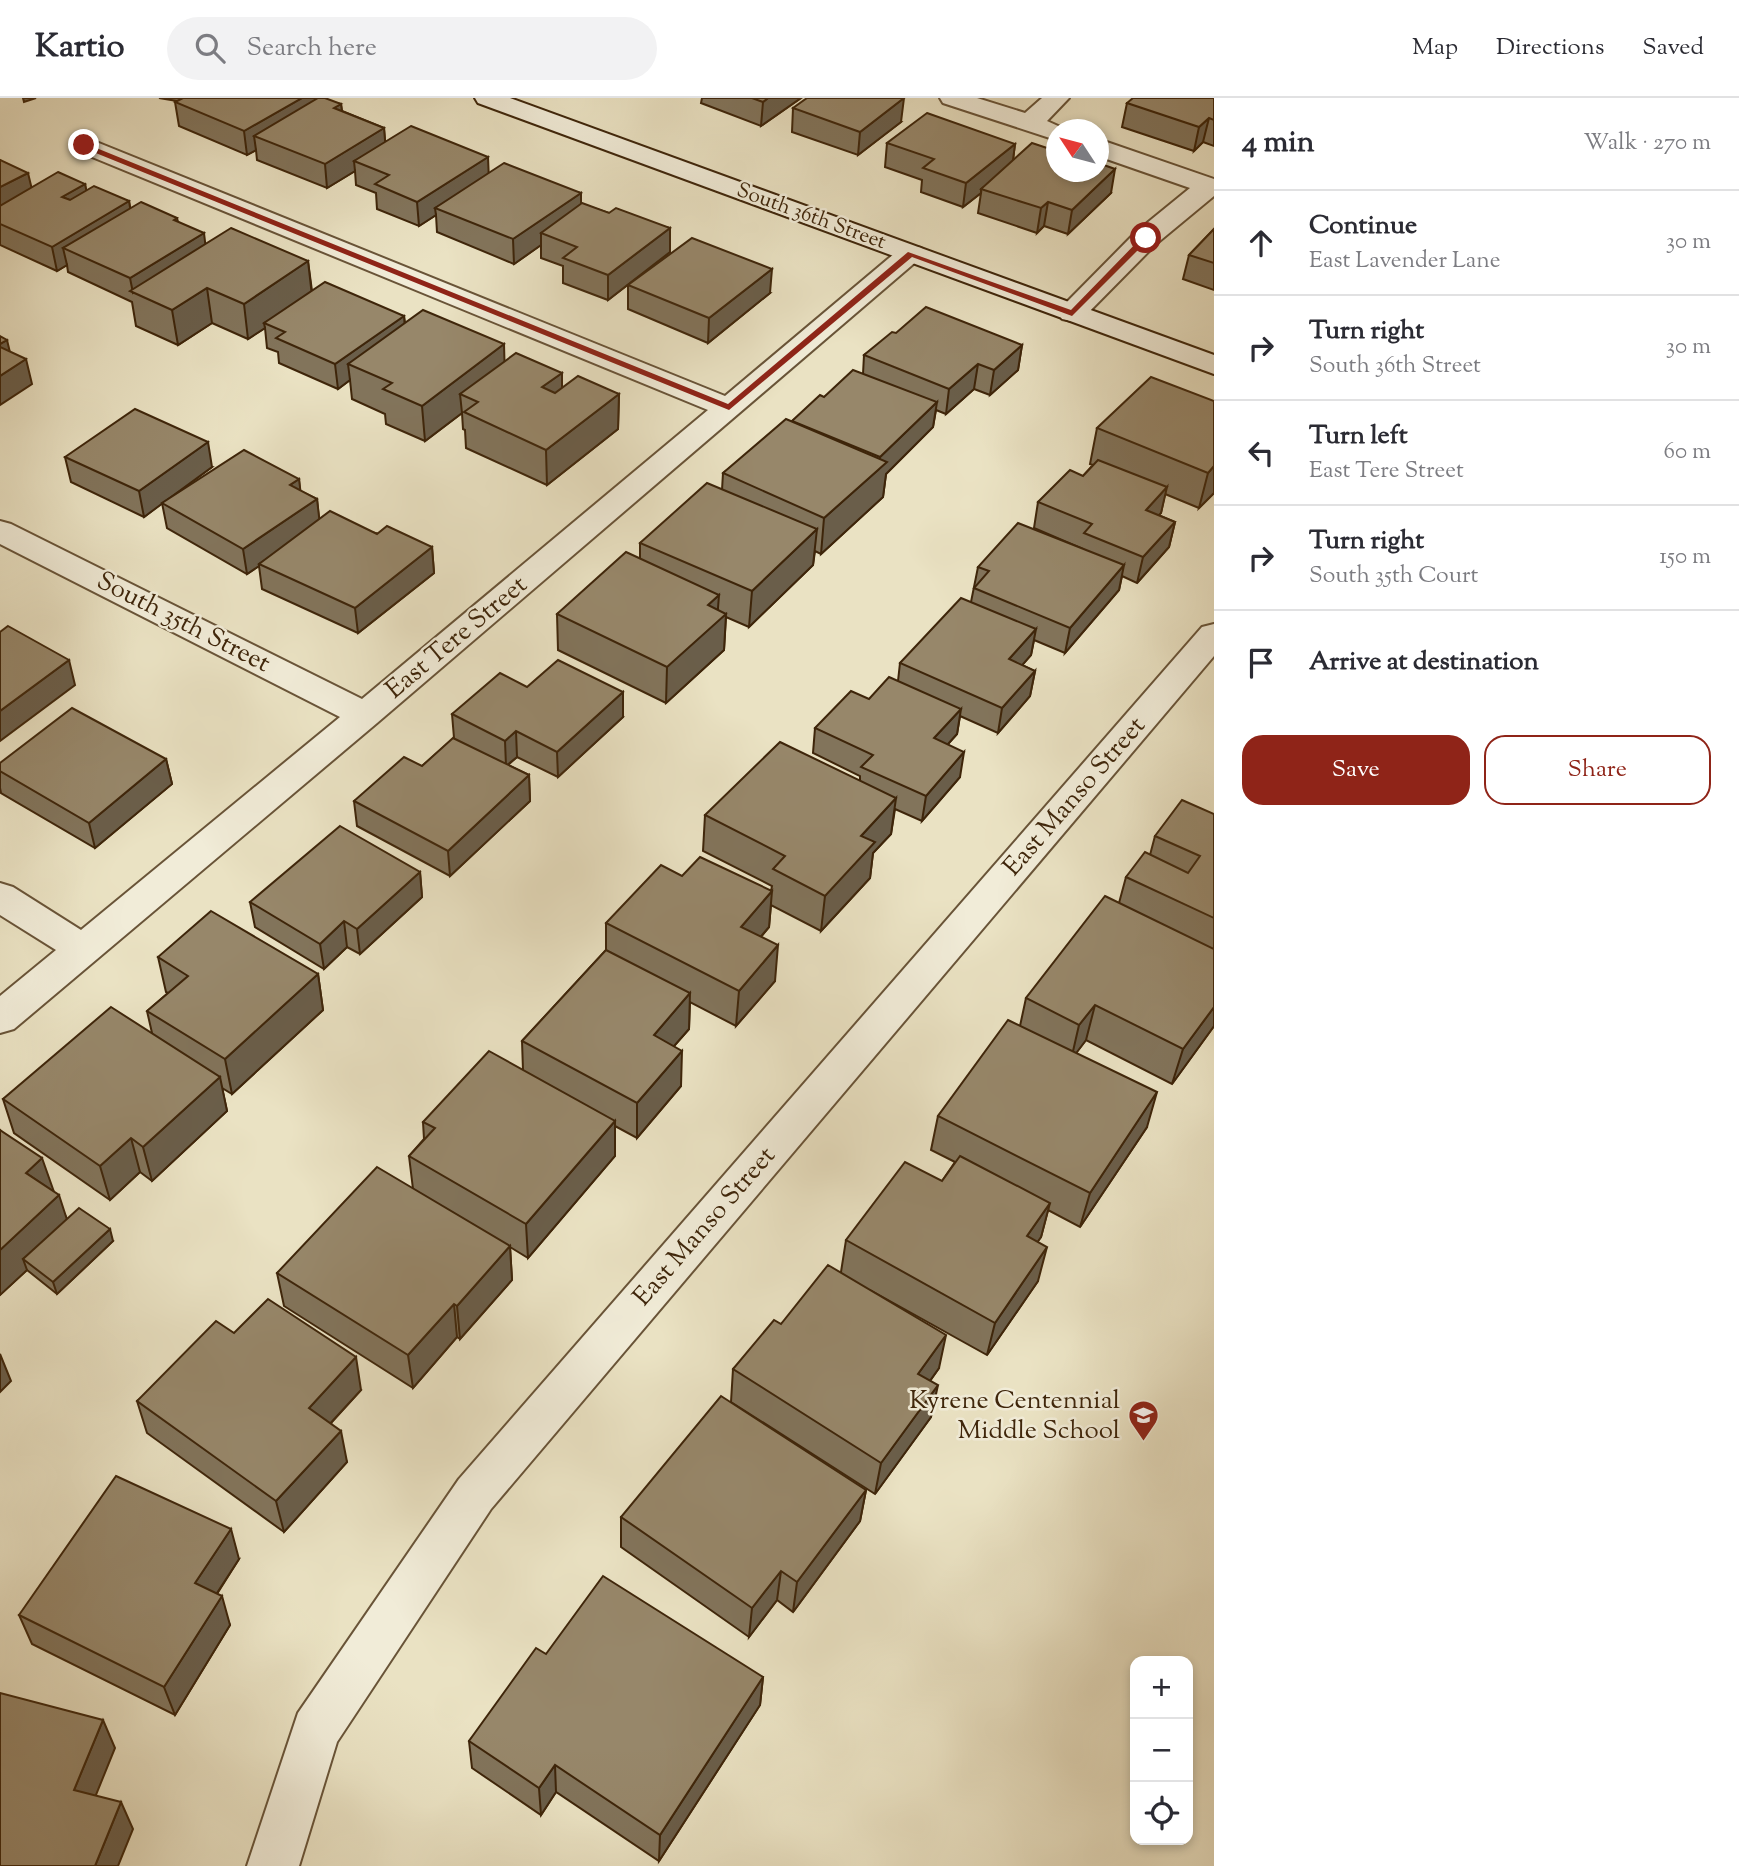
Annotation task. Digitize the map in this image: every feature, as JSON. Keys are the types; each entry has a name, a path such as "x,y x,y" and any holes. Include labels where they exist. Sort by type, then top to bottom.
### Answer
{"street":[{"name":"South 36th Street","path":"487,98 1214,365"},
{"path":"952,98 1046,128"},
{"path":"1028,122 1057,98"},
{"path":"84,145 729,408"},
{"path":"1109,151 1211,187"},
{"path":"1072,313 1146,238 1211,187"},
{"name":"East Tere Street","path":"0,1018 365,715 911,254"},
{"name":"South 35th Street","path":"0,531 365,715"},
{"name":"East Manso Street","path":"273,1866 316,1730 475,1494 1214,635"},
{"path":"0,897 83,949"}],"building":[{"path":"183,98 302,98 244,131 175,102"},
{"path":"318,98 341,104 334,108 384,128 325,164 254,136"},
{"path":"752,98 768,98 763,102"},
{"path":"807,98 904,98 860,132 793,108"},
{"path":"1133,98 1214,98 1214,120 1209,118 1199,127 1127,103"},
{"path":"927,113 1015,144 966,183 923,168 934,159 887,143"},
{"path":"411,126 488,157 417,202 375,184 389,175 354,161"},
{"path":"1032,143 1046,148 1046,182 1101,182 1072,210 1048,202 1041,208 981,189"},
{"path":"0,160 28,173 0,187"},
{"path":"504,163 581,193 513,239 435,208"},
{"path":"58,172 85,184 62,197 70,200 94,186 129,201 52,247 0,224 0,206"},
{"path":"141,202 204,233 130,278 63,248"},
{"path":"582,203 609,213 616,208 670,228 608,275 563,258 577,247 541,233"},
{"path":"231,228 308,261 244,304 207,288 172,310 130,291"},
{"path":"1214,229 1214,263 1189,255"},
{"path":"692,238 772,269 709,318 628,285"},
{"path":"325,282 404,316 335,364 276,338 285,332 264,323"},
{"path":"926,307 1022,345 994,370 978,364 949,389 864,355 892,332 896,333"},
{"path":"423,310 504,344 422,406 383,389 392,383 348,364"},
{"path":"0,347 26,359 0,376"},
{"path":"516,353 562,373 542,387 555,393 578,376 619,394 546,450 464,412 478,402 460,394"},
{"path":"853,370 937,402 880,457 792,421 820,395 824,397"},
{"path":"1151,377 1214,401 1214,466 1208,473 1097,428"},
{"path":"135,409 208,442 139,491 65,457"},
{"path":"786,419 887,462 824,518 723,473"},
{"path":"244,450 299,479 290,485 317,499 243,549 162,503"},
{"path":"1098,460 1167,487 1146,510 1175,522 1143,557 1084,533 1092,524 1038,502 1070,470 1083,476"},
{"path":"707,483 817,529 752,591 640,543"},
{"path":"330,511 377,534 387,526 432,547 355,608 259,564"},
{"path":"1018,523 1124,565 1070,628 974,588 989,571 978,567"},
{"path":"626,552 719,595 708,605 726,614 667,667 557,614"},
{"path":"961,598 1036,629 1009,659 1035,671 1002,708 900,663"},
{"path":"8,626 69,660 0,711 0,632"},
{"path":"558,660 623,692 557,752 516,731 505,741 452,714 500,673 527,687"},
{"path":"889,677 961,709 934,738 964,752 926,796 861,767 873,755 815,728 851,691 869,699"},
{"path":"72,708 166,759 89,823 0,771 0,763"},
{"path":"453,738 529,775 448,851 354,801 404,757 422,766"},
{"path":"780,742 896,798 861,836 875,842 825,896 773,869 785,856 705,815"},
{"path":"1182,800 1214,814 1214,918 1126,877 1145,852 1188,873 1200,856 1155,836"},
{"path":"340,826 420,872 357,929 344,921 320,944 250,902"},
{"path":"700,857 772,891 741,927 778,945 739,991 606,923 661,865 682,876"},
{"path":"1105,896 1214,949 1214,1007 1183,1049 1095,1005 1079,1025 1026,998"},
{"path":"211,911 318,974 225,1059 147,1011 188,976 158,957"},
{"path":"606,950 690,993 654,1035 682,1051 637,1103 522,1041"},
{"path":"111,1007 220,1077 143,1147 131,1138 100,1166 3,1099"},
{"path":"1008,1020 1157,1092 1090,1193 938,1116"},
{"path":"489,1051 615,1121 526,1224 409,1156 435,1128 423,1122"},
{"path":"0,1130 42,1158 26,1173 59,1195 0,1250"},
{"path":"960,1156 1050,1203 1027,1236 1047,1247 995,1323 846,1240 905,1162 942,1181"},
{"path":"377,1167 510,1246 457,1306 454,1304 408,1355 277,1273"},
{"path":"79,1208 110,1229 53,1282 23,1259"},
{"path":"828,1265 946,1335 918,1374 938,1385 881,1463 733,1369 774,1320 781,1324"},
{"path":"268,1299 356,1357 309,1408 341,1431 276,1501 137,1401 216,1321 234,1333"},
{"path":"721,1396 866,1490 797,1582 781,1571 752,1608 621,1517"},
{"path":"116,1476 231,1529 195,1583 222,1596 164,1687 19,1615"},
{"path":"603,1576 763,1677 660,1835 555,1765 539,1788 469,1741 536,1648 546,1654"},
{"path":"0,1693 103,1720 74,1790 121,1802 95,1866 0,1866"}],"place":[{"name":"Kyrene Centennial Middle School","path":"1143,1443"}],"route":[{"path":"84,145 729,408 911,254 1072,313 1146,238"}]}
